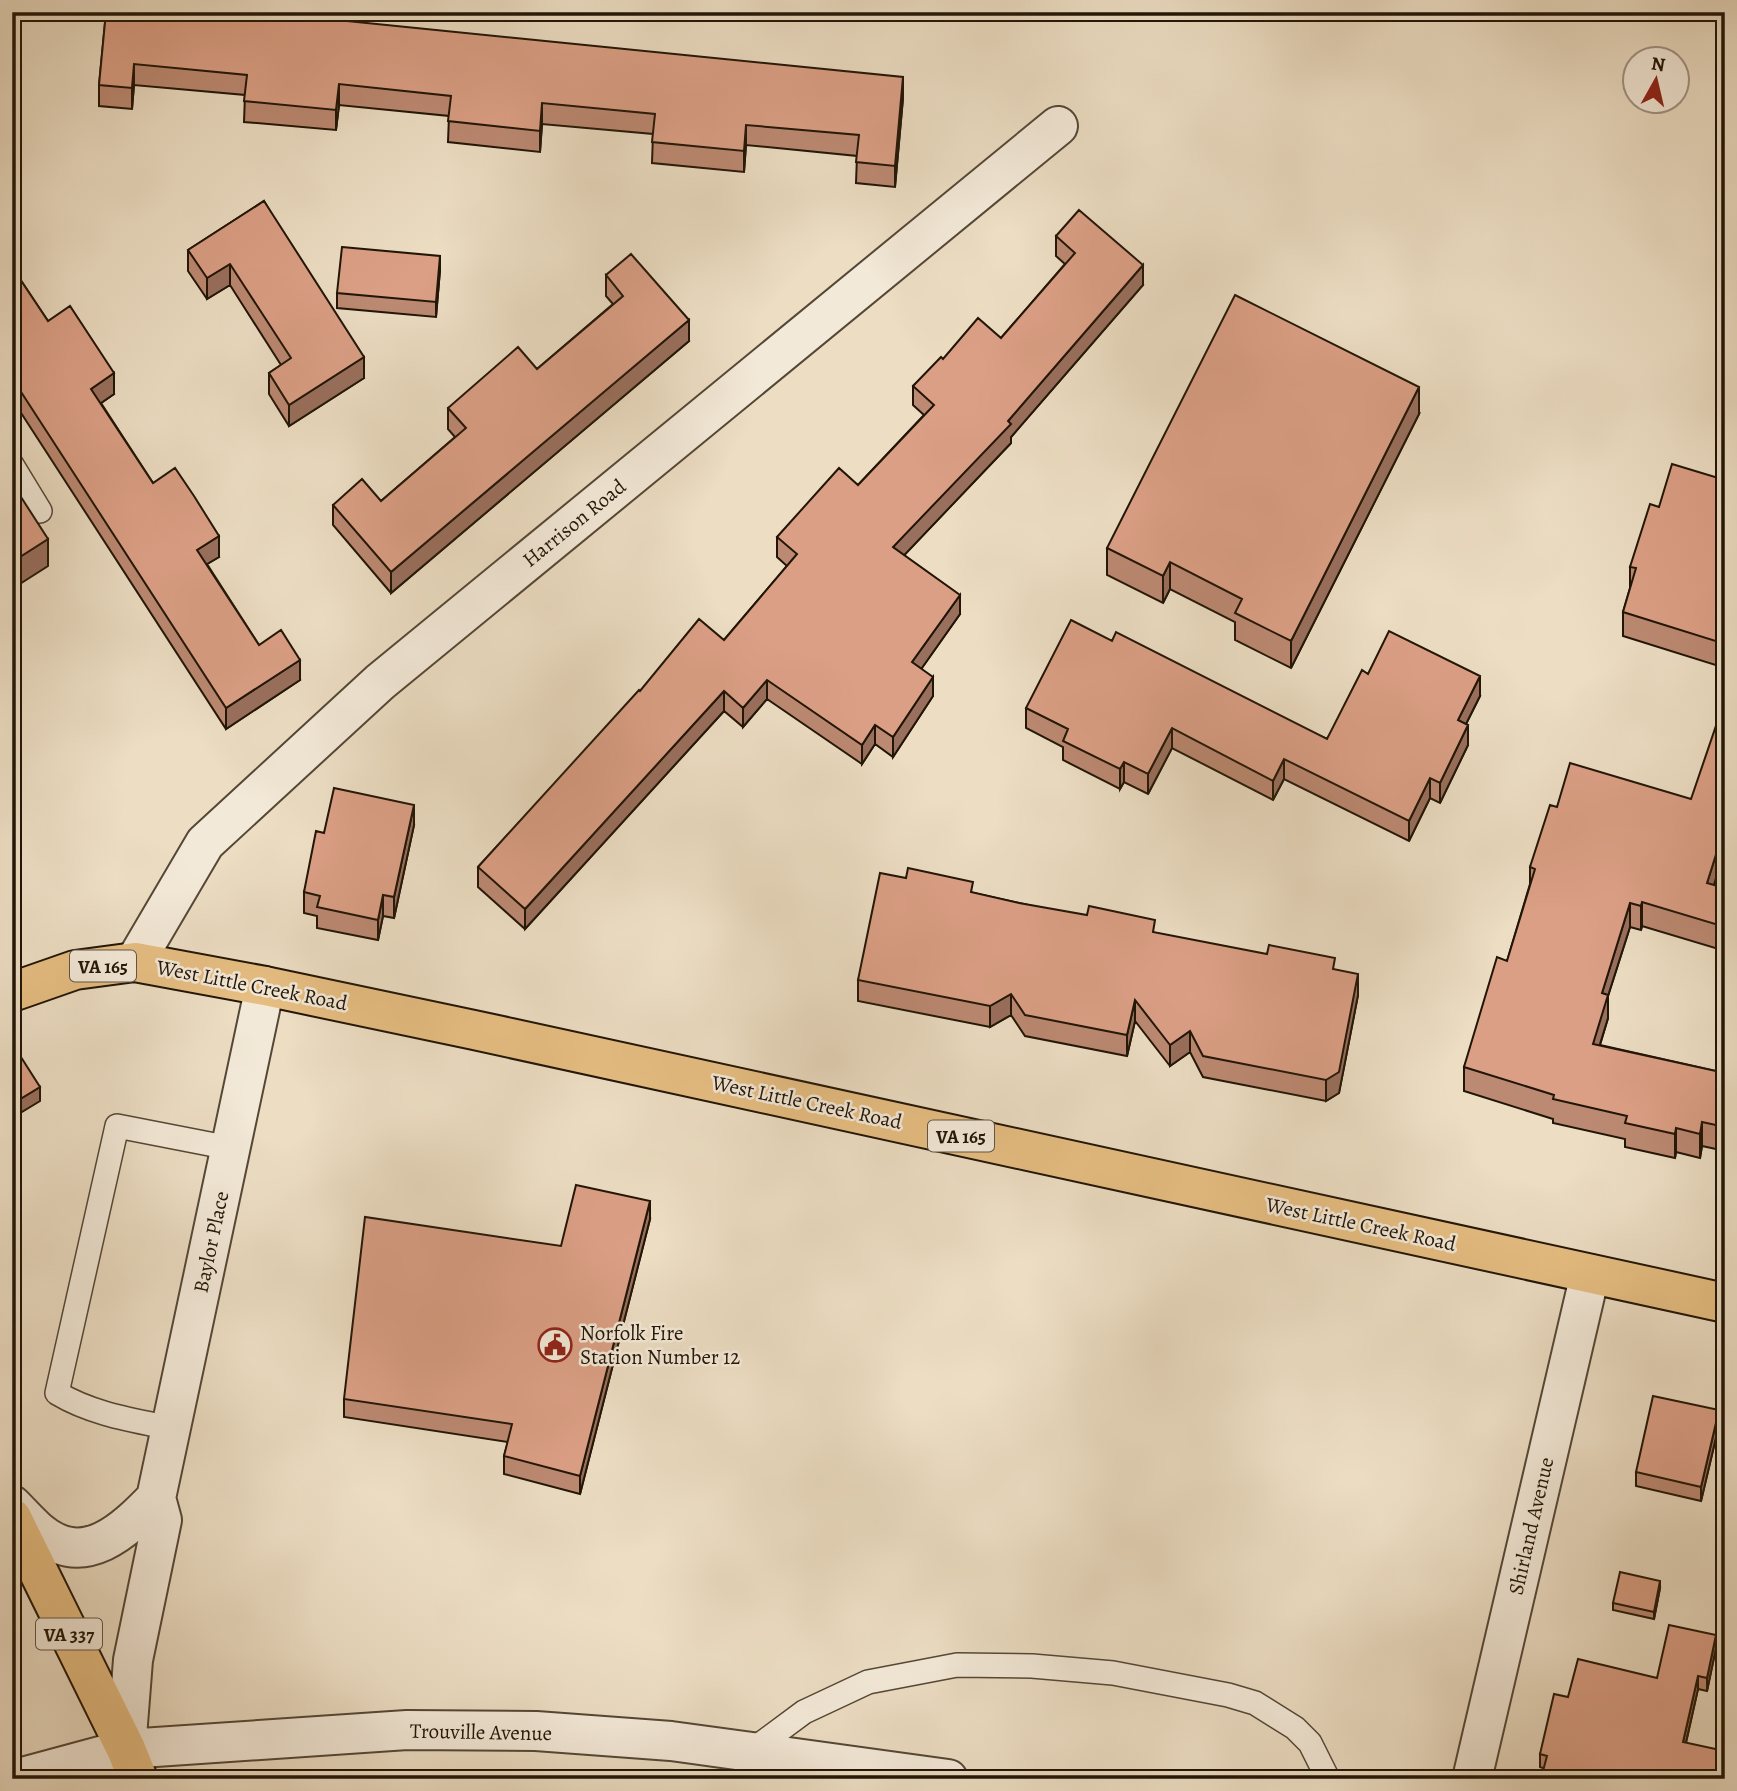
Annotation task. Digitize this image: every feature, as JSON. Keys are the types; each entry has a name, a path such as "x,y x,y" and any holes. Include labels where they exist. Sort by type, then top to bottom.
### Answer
{"main road":[{"name":"West Little Creek Road","path":"12,992 75,970 135,962 265,986 652,1068 1725,1303"},
{"name":"VA 337","path":"12,1518 132,1764"}],"street":[{"name":"Harrison Road","path":"135,962 205,843 380,682 1058,126"},
{"name":"Baylor Place","path":"132,1764 133,1660 162,1520 156,1498 265,986"},
{"name":"Shirland Avenue","path":"1472,1779 1590,1274"},
{"path":"12,1505 40,1533 58,1543 82,1548 103,1542 126,1528 156,1498"},
{"name":"Trouville Avenue","path":"15,1779 407,1730 554,1732 671,1741 948,1779"}],"lane":[{"path":"12,465 40,511"},
{"path":"171,1428 102,1414 75,1404 57,1393 117,1125 230,1148"},
{"path":"750,1752 804,1712 868,1682 957,1665 1032,1666 1112,1673 1228,1695 1255,1703 1280,1717 1303,1735 1310,1743 1328,1779"}],"building":[{"path":"106,12 258,12 903,77 895,166 856,162 859,135 746,125 744,151 652,142 655,114 542,103 540,131 448,121 451,96 339,84 336,110 244,101 247,75 134,64 132,88 99,85"},
{"path":"264,201 364,357 289,405 269,373 291,358 230,264 207,278 188,250"},
{"path":"1079,210 1143,265 1008,421 1011,424 893,547 960,595 912,662 933,677 893,737 875,725 862,745 767,680 743,708 724,691 525,909 478,867 640,691 699,619 724,640 797,554 777,537 839,468 858,485 934,405 913,386 941,357 943,359 978,318 1001,338 1075,253 1056,236"},
{"path":"342,247 440,256 436,302 337,293"},
{"path":"631,254 689,320 391,572 333,505 362,479 381,501 466,428 448,408 518,347 537,369 623,296 606,275"},
{"path":"12,267 48,321 70,306 114,373 91,389 153,483 175,468 194,496 219,536 197,550 259,645 281,630 300,660 226,708 12,378"},
{"path":"1235,295 1419,387 1291,641 1235,613 1242,599 1170,562 1163,576 1107,548"},
{"path":"1672,464 1725,480 1725,644 1623,612 1636,568 1630,567 1650,504 1659,507"},
{"path":"12,483 48,539 12,562"},
{"path":"1071,620 1112,641 1116,632 1327,739 1362,670 1368,674 1389,631 1480,676 1458,720 1468,725 1440,783 1430,778 1409,821 1284,759 1273,781 1172,728 1148,774 1124,762 1120,769 1063,741 1068,729 1026,708"},
{"path":"1719,717 1725,718 1725,826 1707,883 1725,888 1725,927 1642,902 1641,906 1630,903 1602,993 1608,995 1593,1044 1725,1073 1725,1127 1702,1122 1700,1134 1676,1128 1675,1134 1625,1123 1627,1116 1553,1099 1554,1095 1464,1067 1497,957 1507,961 1535,869 1530,867 1550,805 1557,807 1570,763 1691,799"},
{"path":"334,788 414,805 394,897 383,895 378,920 317,907 320,896 304,892 316,831 324,833"},
{"path":"908,868 973,882 971,892 1019,903 1087,915 1089,906 1155,920 1153,932 1267,954 1269,945 1335,958 1333,969 1358,974 1339,1072 1326,1080 1203,1056 1190,1031 1170,1045 1135,1000 1127,1035 1025,1015 1011,994 990,1006 858,980 880,873 906,878"},
{"path":"12,1043 40,1087 12,1104"},
{"path":"576,1185 650,1201 580,1476 504,1456 512,1424 344,1399 365,1217 561,1246"},
{"path":"1653,1396 1719,1410 1701,1487 1636,1472"},
{"path":"1620,1572 1660,1581 1654,1612 1613,1603"},
{"path":"1669,1625 1716,1635 1707,1678 1698,1676 1683,1742 1725,1751 1725,1779 1579,1779 1543,1771 1547,1756 1540,1754 1554,1694 1568,1697 1578,1659 1657,1678"}],"place":[{"name":"Norfolk Fire Station Number 12","path":"555,1345"}]}
